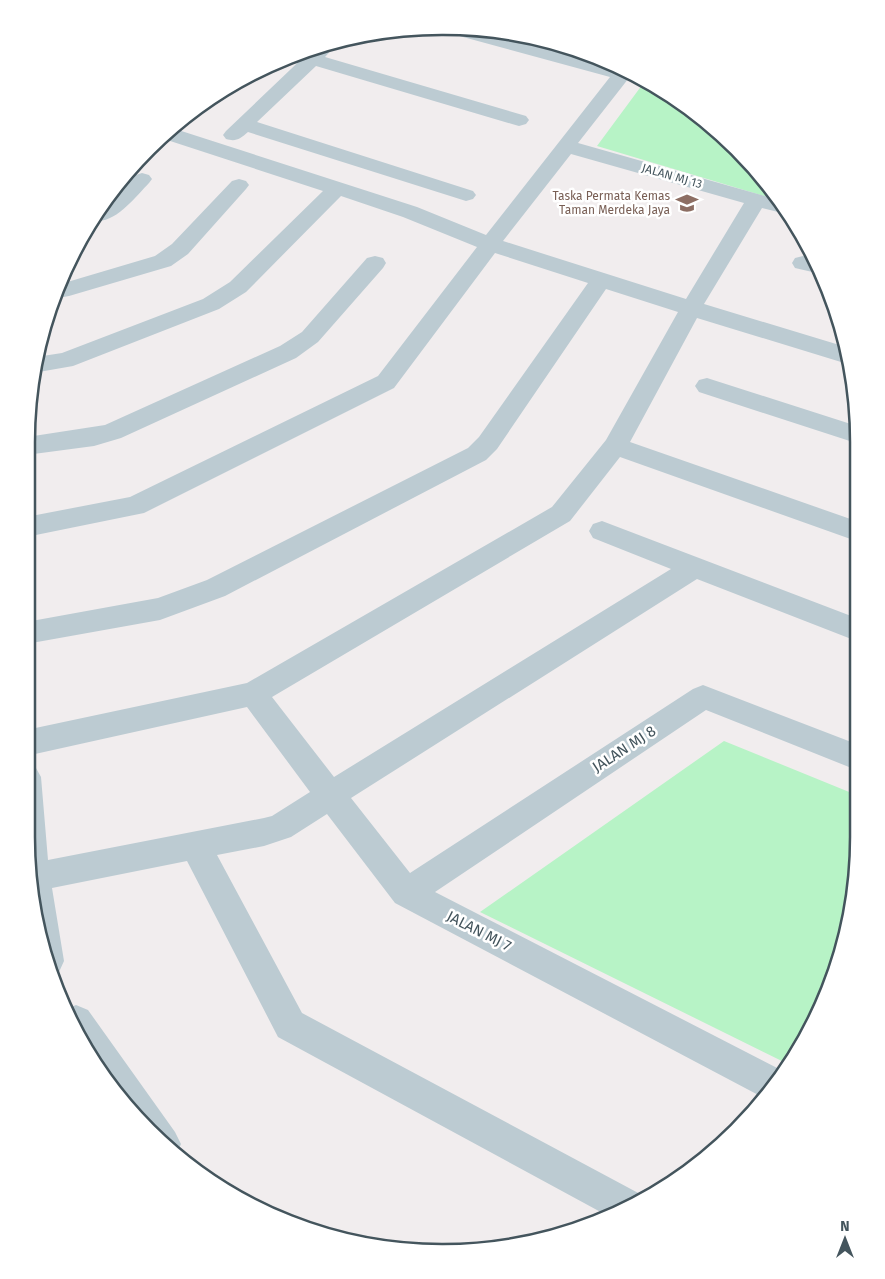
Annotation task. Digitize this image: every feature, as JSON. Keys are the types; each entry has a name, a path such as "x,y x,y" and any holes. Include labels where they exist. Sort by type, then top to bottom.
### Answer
{"street":[{"path":"488,37 592,64"},
{"path":"217,149 246,124 316,56"},
{"path":"313,59 519,120"},
{"path":"35,525 135,506 386,382 490,244 621,76"},
{"path":"246,124 466,195"},
{"path":"175,135 410,212 490,244 840,353"},
{"name":"JALAN MJ 13","path":"566,146 767,203"},
{"path":"108,210 142,179"},
{"path":"65,290 163,261 180,249 239,185"},
{"path":"43,364 65,360 211,304 238,287 338,188"},
{"path":"35,742 253,694 561,514 615,446 691,308 767,203"},
{"path":"35,445 94,437 112,432 288,352 310,337 375,263"},
{"path":"35,631 160,609 187,600 216,588 471,458 488,443 601,280"},
{"path":"707,386 850,432"},
{"path":"615,446 850,529"},
{"path":"602,531 850,627"},
{"path":"37,876 280,827 695,567"},
{"name":"JALAN MJ 7","path":"253,694 406,894 769,1081"},
{"name":"JALAN MJ 8","path":"406,894 703,697 850,754"},
{"path":"195,845 290,1025 620,1203"},
{"path":"97,1051 131,1099"}],"green space":[{"path":"641,87 691,119 711,136 731,154 768,197 597,146"},
{"path":"724,741 850,792 847,890 836,942 819,992 808,1017 782,1061 480,912"}],"place":[{"name":"Taska Permata Kemas Taman Merdeka Jaya","path":"687,203"}]}
